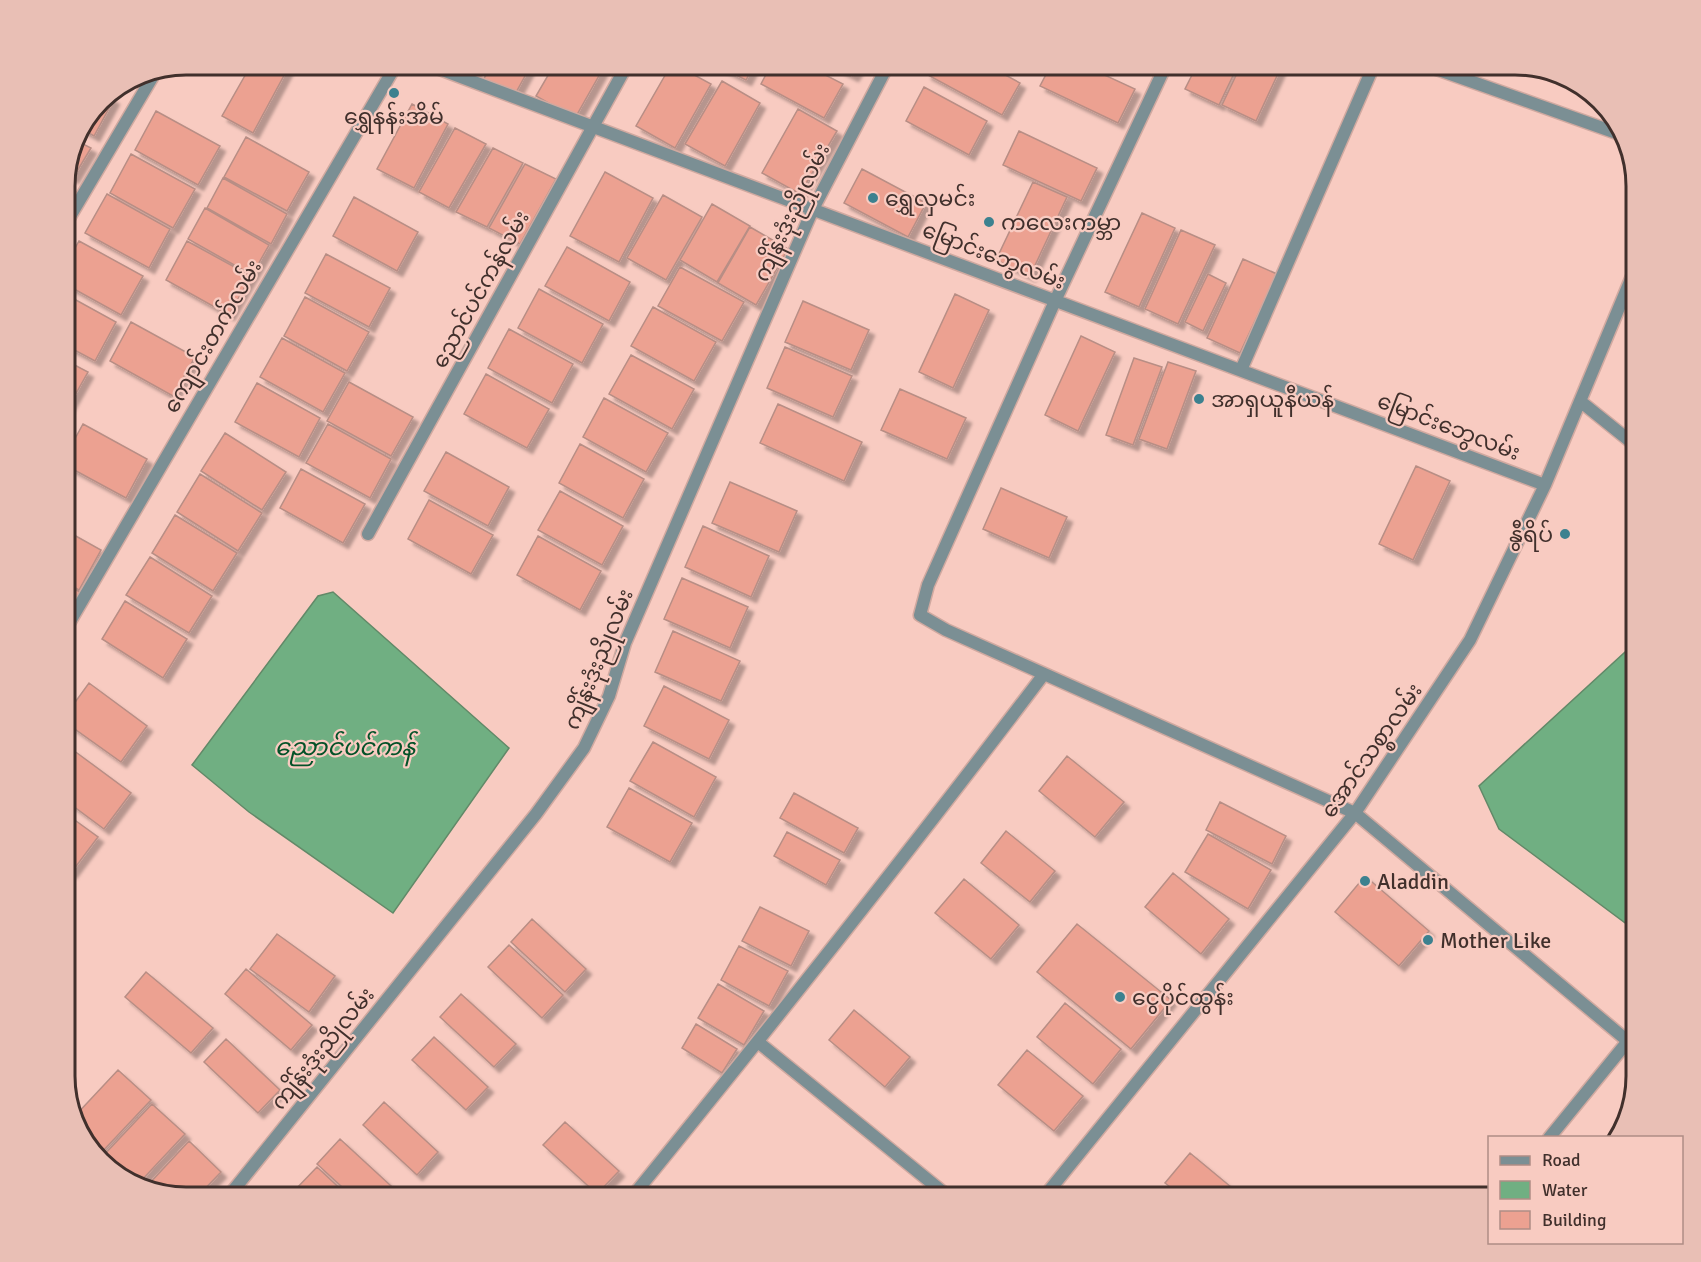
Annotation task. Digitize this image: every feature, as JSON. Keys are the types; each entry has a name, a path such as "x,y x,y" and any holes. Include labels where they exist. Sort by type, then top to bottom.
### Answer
{"street":[{"name":"ကျောင်းတက်လမ်း","path":"75,613 390,75"},
{"name":"မြောင်းဘွေလမ်း","path":"458,75 1545,485"},
{"name":"ညောင်ပင်ကန်လမ်း","path":"368,534 621,75"},
{"name":"ကျိန်းဒုံးညိုလမ်း","path":"236,1187 536,814 584,748 609,696 626,643 813,209 882,75"},
{"path":"1161,75 1055,301 928,585 920,615 946,630 1355,813 1626,1040"},
{"path":"1241,370 1369,75"},
{"path":"1456,75 1611,131"},
{"path":"75,208 149,81"},
{"name":"အောင်သစ္စာလမ်း","path":"1052,1187 1355,813 1470,640 1545,485 1626,291"},
{"path":"1580,401 1626,438"},
{"path":"640,1187 758,1042 1044,674"},
{"path":"758,1042 937,1187"},
{"path":"1550,1136 1626,1052"}],"water":[{"name":"ညောင်ပင်ကန်","path":"333,592 509,748 393,913 249,812 192,765 318,596"},
{"path":"1626,651 1626,924 1499,829 1479,786"}],"building":[{"path":"245,75 284,75 253,133 222,116"},
{"path":"486,75 526,75 514,96 483,80"},
{"path":"548,75 599,75 575,118 536,96"},
{"path":"665,75 694,75 711,84 675,148 636,126"},
{"path":"736,75 749,75 746,80"},
{"path":"766,75 825,75 843,84 824,118 761,84"},
{"path":"928,75 1005,75 1020,83 1002,115"},
{"path":"1046,75 1105,75 1135,89 1118,123 1040,86"},
{"path":"1192,75 1233,75 1219,105 1185,89"},
{"path":"1236,75 1277,75 1256,121 1222,105"},
{"path":"722,81 760,103 725,166 685,144"},
{"path":"924,87 987,121 969,155 906,121"},
{"path":"412,104 448,124 414,188 377,169"},
{"path":"110,106 94,136 89,133"},
{"path":"798,109 837,131 800,194 762,173"},
{"path":"156,111 220,146 198,185 135,150"},
{"path":"455,128 486,144 449,208 419,192"},
{"path":"1019,131 1097,168 1081,201 1003,165"},
{"path":"246,137 309,172 287,211 224,177"},
{"path":"83,144 91,148 76,173"},
{"path":"493,148 523,163 487,227 456,212"},
{"path":"131,154 195,189 173,228 110,193"},
{"path":"525,164 556,179 520,244 489,228"},
{"path":"862,169 926,203 908,237 844,203"},
{"path":"605,172 653,198 619,262 570,236"},
{"path":"223,178 287,214 271,244 207,208"},
{"path":"1033,182 1067,197 1030,276 996,260"},
{"path":"107,194 170,229 149,268 85,233"},
{"path":"663,195 702,217 666,280 627,258"},
{"path":"354,197 418,232 397,271 333,236"},
{"path":"712,204 750,226 717,282 680,260"},
{"path":"205,208 269,245 252,275 188,239"},
{"path":"1142,213 1175,228 1139,307 1105,292"},
{"path":"750,227 788,249 756,305 718,283"},
{"path":"1181,230 1215,245 1178,324 1145,309"},
{"path":"79,241 143,276 121,315 75,290 75,248"},
{"path":"187,241 251,276 229,315 166,280"},
{"path":"567,247 630,282 609,321 545,286"},
{"path":"326,254 390,288 369,327 305,293"},
{"path":"1243,259 1277,274 1240,353 1207,338"},
{"path":"680,267 744,302 722,341 658,306"},
{"path":"1208,274 1226,283 1203,331 1185,322"},
{"path":"539,289 603,324 582,363 518,328"},
{"path":"955,294 989,310 953,388 919,372"},
{"path":"305,297 369,332 347,371 284,336"},
{"path":"75,299 116,322 95,361 75,350"},
{"path":"803,301 869,330 851,370 785,342"},
{"path":"653,307 716,342 694,381 631,346"},
{"path":"131,322 195,357 173,396 110,361"},
{"path":"509,329 573,364 552,403 488,368"},
{"path":"1081,336 1115,352 1078,431 1045,415"},
{"path":"282,338 345,373 323,412 260,377"},
{"path":"785,347 852,376 833,417 767,388"},
{"path":"631,355 694,389 672,429 609,394"},
{"path":"1134,358 1162,367 1133,445 1106,435"},
{"path":"1168,362 1196,371 1167,449 1139,439"},
{"path":"75,365 88,372 75,395"},
{"path":"486,374 549,409 527,448 464,414"},
{"path":"349,382 413,417 391,456 327,421"},
{"path":"257,383 320,418 299,457 235,422"},
{"path":"900,389 966,418 947,459 881,430"},
{"path":"604,398 668,433 646,472 583,437"},
{"path":"778,404 862,442 844,481 760,443"},
{"path":"83,424 147,459 126,498 75,470 75,439"},
{"path":"328,424 391,459 370,498 306,463"},
{"path":"225,433 286,472 262,510 201,471"},
{"path":"580,444 644,479 623,518 559,483"},
{"path":"446,452 509,487 488,526 424,491"},
{"path":"1416,466 1450,481 1413,560 1379,544"},
{"path":"301,469 365,504 343,543 280,508"},
{"path":"200,474 262,513 238,551 177,512"},
{"path":"730,482 797,511 779,552 712,523"},
{"path":"1001,488 1067,517 1049,558 983,529"},
{"path":"560,491 623,526 602,565 538,530"},
{"path":"429,500 493,535 471,574 408,539"},
{"path":"175,515 237,553 213,591 152,553"},
{"path":"703,526 769,556 751,597 685,567"},
{"path":"75,536 101,550 79,590 75,588"},
{"path":"538,536 601,571 580,610 517,575"},
{"path":"150,557 212,596 189,633 126,595"},
{"path":"682,578 748,607 730,648 664,619"},
{"path":"75,589 80,592 75,601"},
{"path":"125,601 187,639 163,678 102,639"},
{"path":"673,631 740,661 721,701 655,672"},
{"path":"89,683 147,726 121,762 75,729 75,702"},
{"path":"664,686 729,720 709,759 644,726"},
{"path":"653,742 716,777 694,817 630,781"},
{"path":"75,751 131,793 104,829 75,807"},
{"path":"1067,756 1124,802 1095,837 1039,791"},
{"path":"629,788 692,823 670,862 607,827"},
{"path":"794,793 858,828 844,853 780,818"},
{"path":"1220,802 1286,836 1272,864 1206,830"},
{"path":"75,820 98,837 75,868"},
{"path":"1006,831 1055,871 1030,902 981,863"},
{"path":"787,832 840,860 826,885 774,856"},
{"path":"1208,834 1271,870 1248,909 1185,872"},
{"path":"1173,873 1229,919 1201,954 1145,907"},
{"path":"1365,876 1429,931 1399,966 1335,912"},
{"path":"964,879 1019,925 991,959 935,913"},
{"path":"760,907 809,931 791,966 742,941"},
{"path":"532,919 586,969 565,992 511,942"},
{"path":"1077,924 1171,1000 1131,1049 1037,972"},
{"path":"277,934 335,976 309,1012 250,969"},
{"path":"509,945 563,995 542,1018 488,967"},
{"path":"739,946 788,971 769,1006 721,980"},
{"path":"246,969 312,1025 291,1050 225,994"},
{"path":"146,972 213,1028 191,1053 125,997"},
{"path":"718,984 764,1011 744,1045 698,1018"},
{"path":"461,994 516,1044 494,1067 440,1017"},
{"path":"1065,1003 1121,1049 1093,1084 1037,1037"},
{"path":"854,1010 910,1057 885,1087 829,1040"},
{"path":"696,1024 737,1049 722,1073 682,1048"},
{"path":"434,1037 488,1087 466,1110 412,1060"},
{"path":"226,1039 280,1090 258,1113 204,1062"},
{"path":"1027,1050 1083,1096 1054,1131 998,1085"},
{"path":"118,1070 151,1100 104,1150 86,1125 81,1110"},
{"path":"384,1102 438,1152 417,1175 363,1125"},
{"path":"152,1104 185,1134 143,1178 124,1168 106,1152"},
{"path":"565,1122 619,1171 604,1187 589,1187 543,1145"},
{"path":"340,1139 392,1187 342,1187 317,1164"},
{"path":"189,1141 221,1172 207,1187 179,1187 151,1181"},
{"path":"1190,1153 1231,1187 1170,1187 1165,1183"},
{"path":"317,1167 338,1187 298,1187"}],"place":[{"name":"ရွှေနန်းအိမ်","path":"394,93"},
{"name":"ရွှေလှမင်း","path":"873,198"},
{"name":"ကလေးကမ္ဘာ","path":"989,222"},
{"name":"အာရှယူနီယန်","path":"1199,399"},
{"name":"နွီရိပ်","path":"1565,534"},
{"name":"Aladdin","path":"1365,881"},
{"name":"Mother Like","path":"1428,940"},
{"name":"ငွေပိုင်ထွန်း","path":"1120,997"}]}
